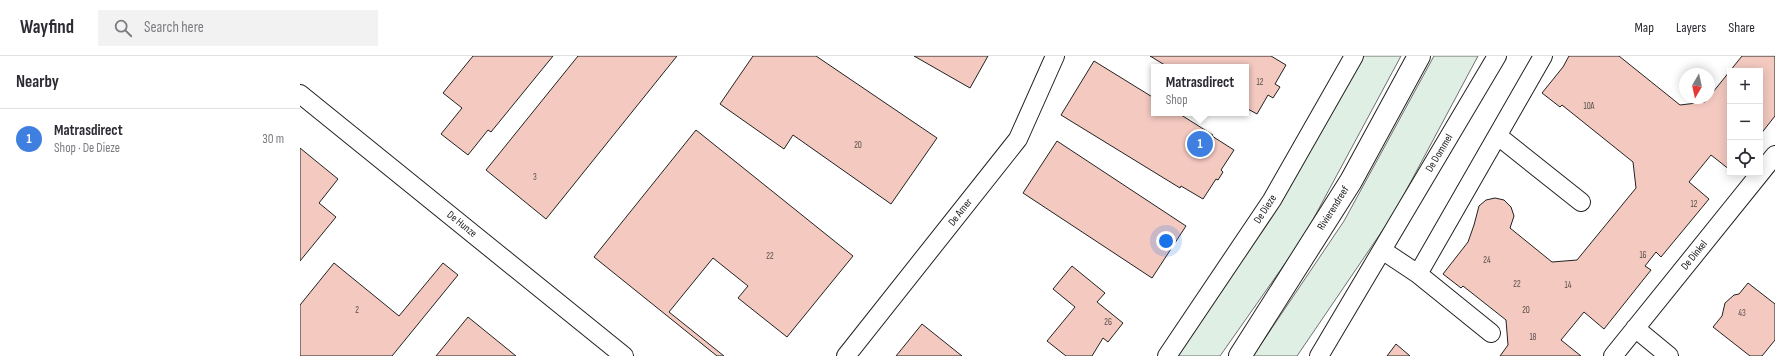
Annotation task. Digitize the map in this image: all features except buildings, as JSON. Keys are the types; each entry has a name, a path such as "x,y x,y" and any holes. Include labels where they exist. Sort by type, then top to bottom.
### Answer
{"main road":[{"name":"Rivierendreef","path":"1240,356 1351,181 1419,56"}],"street":[{"name":"De Amer","path":"846,356 1018,139 1055,56"},
{"name":"De Dieze","path":"1167,356 1272,200 1354,56"},
{"name":"De Dommel","path":"1319,356 1497,56"},
{"path":"1418,274 1544,56"},
{"name":"De Hunze","path":"300,94 624,356"},
{"path":"1498,136 1581,202"},
{"name":"De Dinkel","path":"1613,356 1775,154"},
{"path":"1382,250 1418,274 1491,333"},
{"path":"1635,328 1669,356"}],"green space":[{"path":"1359,56 1401,56 1303,238 1220,356 1171,356"},
{"path":"1434,56 1478,56 1393,215 1297,356 1253,356 1344,221"}],"place":[{"name":"Matrasdirect","path":"1200,144"}]}
